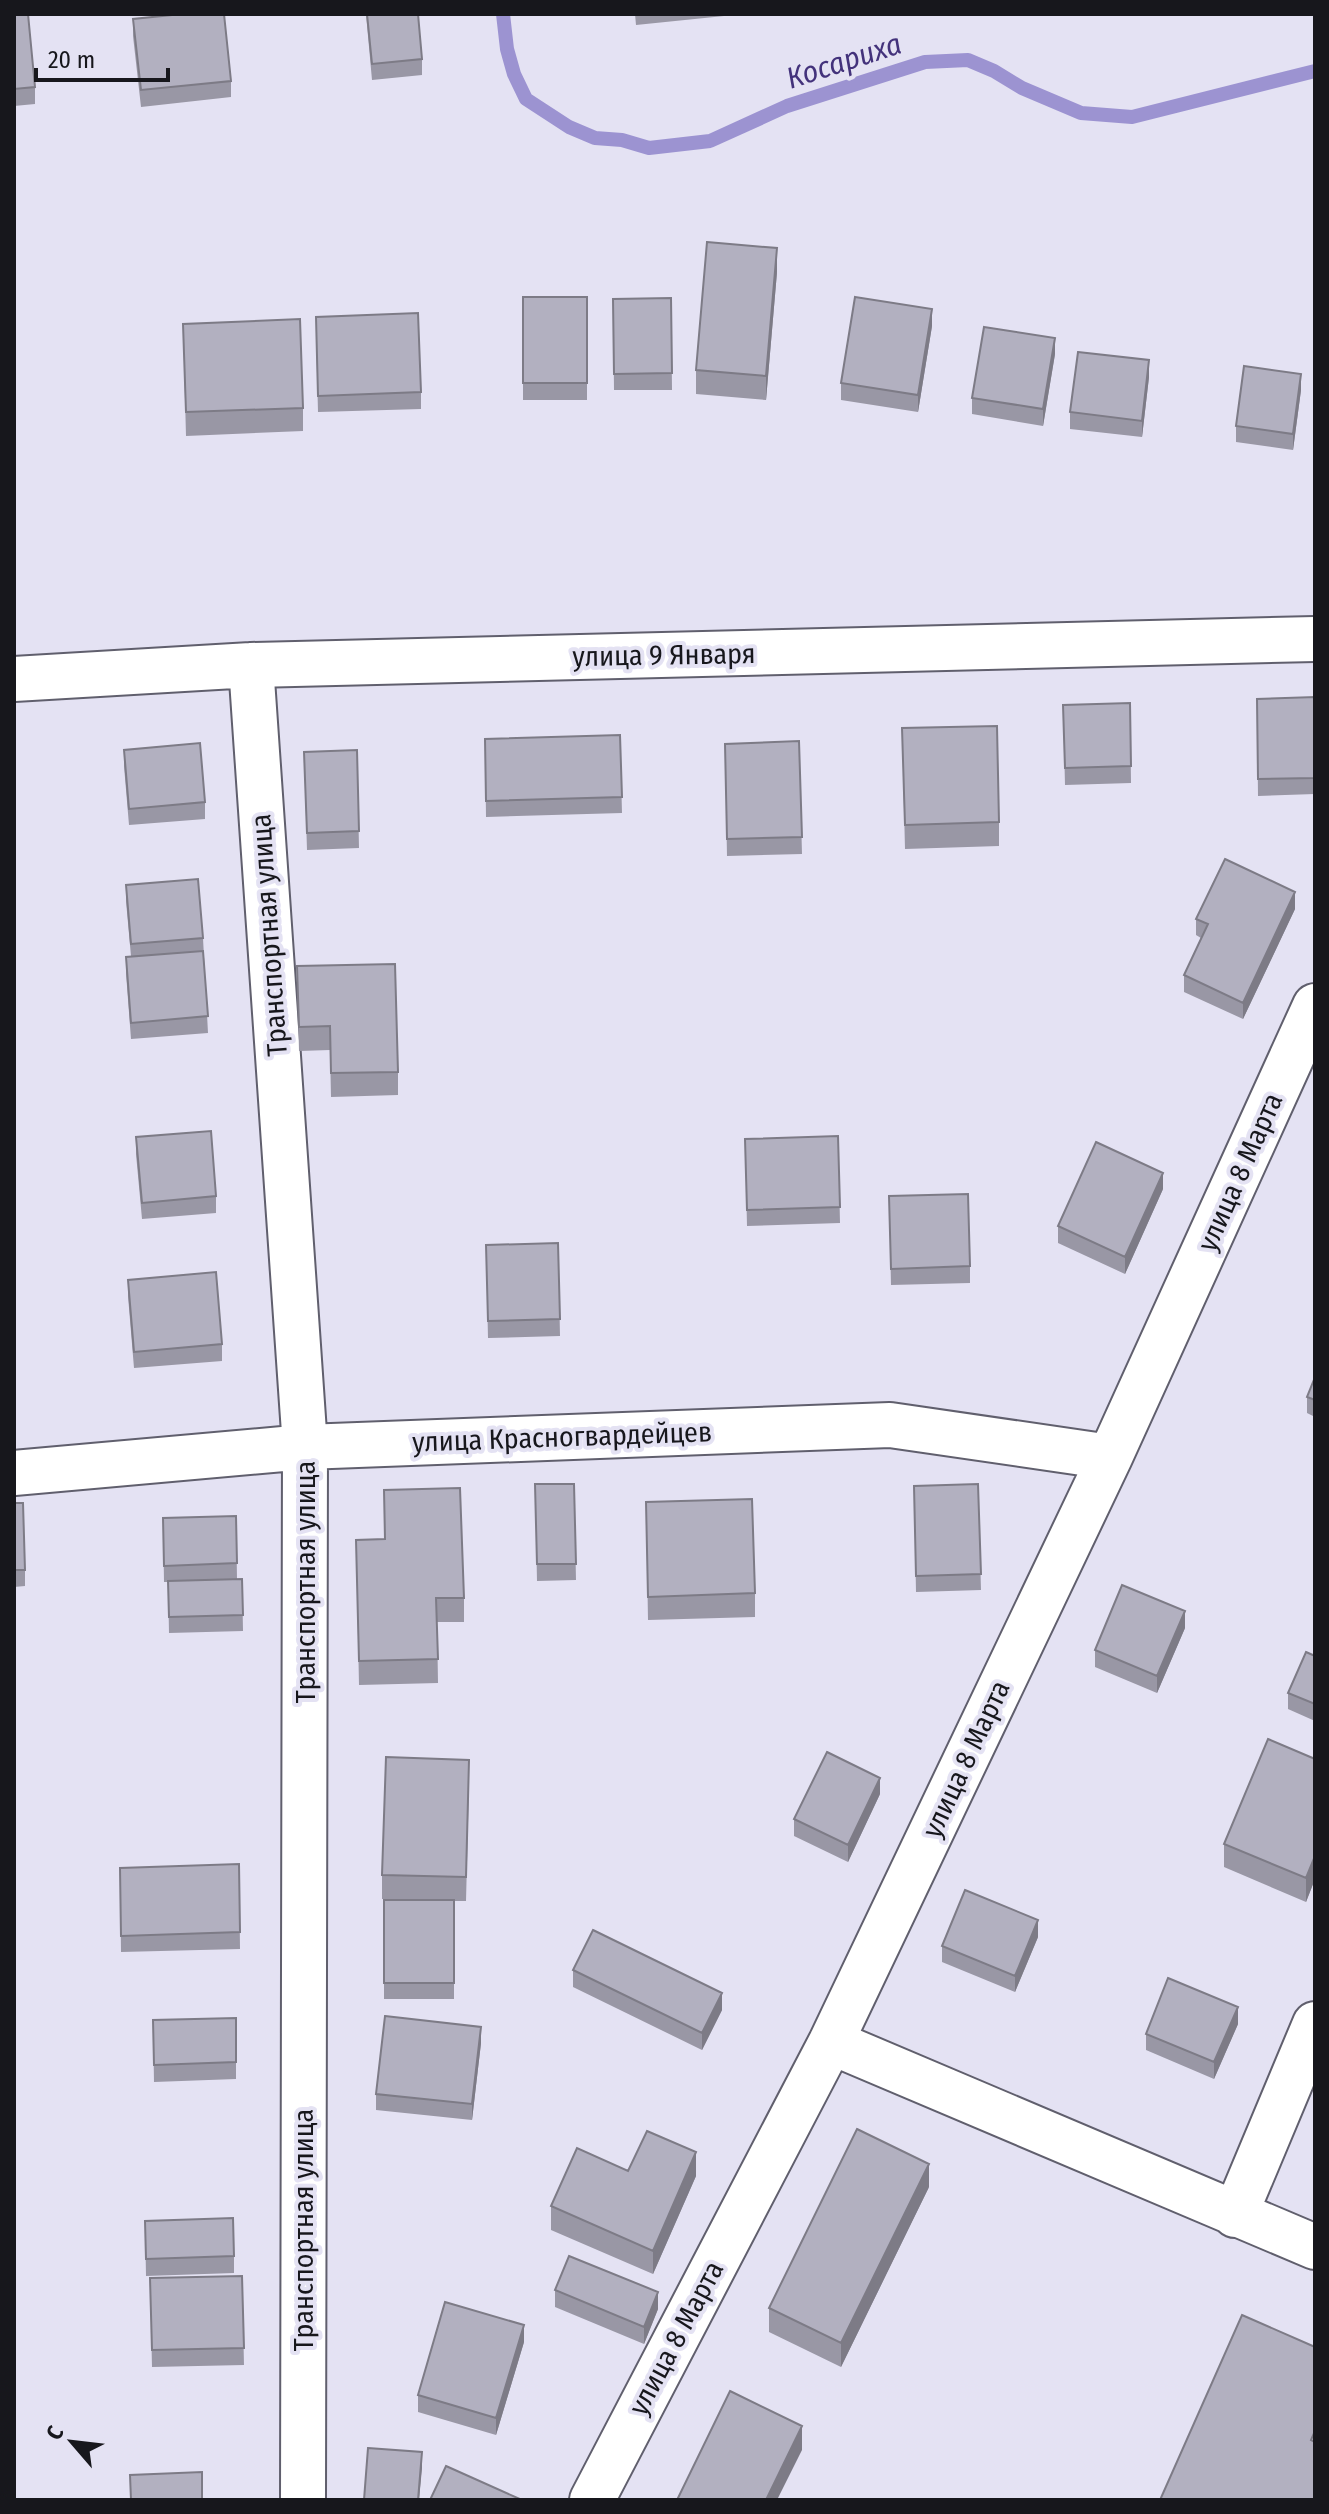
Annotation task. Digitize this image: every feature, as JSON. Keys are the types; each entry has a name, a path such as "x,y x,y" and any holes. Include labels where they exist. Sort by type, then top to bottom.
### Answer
{"street":[{"name":"улица 9 Января","path":"14,679 251,665 1315,639"},
{"name":"Транспортная улица","path":"251,665 305,1447 303,2500"},
{"name":"улица 8 Марта","path":"592,2500 831,2042 1110,1457 1315,1006"},
{"name":"улица Красногвардейцев","path":"14,1473 305,1447 890,1425 1110,1457"},
{"path":"1235,2215 1315,2024"},
{"path":"831,2042 1315,2247"}],"building":[{"path":"14,14 28,14 35,87 14,89"},
{"path":"224,14 231,81 141,90 133,19"},
{"path":"367,14 418,14 422,59 372,64"},
{"path":"707,242 777,248 766,376 696,370"},
{"path":"523,297 587,297 587,383 523,383"},
{"path":"855,297 932,309 918,395 841,383"},
{"path":"671,298 672,373 614,374 613,299"},
{"path":"418,313 421,392 318,396 316,317"},
{"path":"300,319 303,408 186,412 183,324"},
{"path":"984,327 1055,338 1043,409 972,398"},
{"path":"1078,352 1149,360 1142,421 1070,412"},
{"path":"1244,366 1301,374 1293,434 1236,426"},
{"path":"1315,697 1315,778 1258,779 1257,699"},
{"path":"1130,703 1131,766 1065,768 1063,705"},
{"path":"997,726 999,822 905,825 902,728"},
{"path":"620,735 622,797 486,801 485,739"},
{"path":"799,741 802,837 727,839 725,744"},
{"path":"200,743 205,802 129,809 124,750"},
{"path":"357,750 359,831 307,833 304,752"},
{"path":"1225,859 1295,892 1243,1003 1184,975 1208,924 1196,919"},
{"path":"198,879 203,938 131,944 126,885"},
{"path":"203,951 208,1016 131,1023 126,957"},
{"path":"395,964 398,1072 331,1073 330,1026 299,1027 297,966"},
{"path":"211,1131 216,1196 142,1203 136,1137"},
{"path":"838,1136 840,1207 747,1210 745,1139"},
{"path":"1096,1142 1163,1173 1125,1257 1058,1226"},
{"path":"968,1194 970,1266 891,1269 889,1196"},
{"path":"558,1243 560,1319 488,1321 486,1245"},
{"path":"216,1272 222,1344 134,1352 128,1280"},
{"path":"1315,1377 1315,1400 1307,1397"},
{"path":"535,1484 574,1484 576,1564 537,1564"},
{"path":"978,1484 981,1574 916,1576 914,1486"},
{"path":"460,1488 464,1598 436,1598 438,1659 359,1661 356,1540 385,1539 384,1490"},
{"path":"752,1499 755,1593 648,1597 646,1502"},
{"path":"14,1503 23,1503 25,1570 14,1570"},
{"path":"236,1516 237,1563 164,1566 163,1518"},
{"path":"242,1579 243,1615 169,1617 168,1581"},
{"path":"1122,1585 1185,1611 1157,1676 1095,1650"},
{"path":"1306,1652 1315,1656 1315,1704 1288,1693"},
{"path":"1268,1739 1315,1759 1315,1856 1306,1878 1224,1844"},
{"path":"827,1752 880,1778 848,1845 794,1819"},
{"path":"386,1757 469,1760 466,1877 382,1875"},
{"path":"239,1864 240,1932 121,1936 120,1868"},
{"path":"965,1890 1038,1920 1015,1976 942,1946"},
{"path":"384,1900 454,1900 454,1983 384,1983"},
{"path":"593,1930 722,1993 702,2033 573,1970"},
{"path":"1168,1978 1238,2007 1214,2062 1146,2034"},
{"path":"385,2016 481,2027 472,2104 376,2094"},
{"path":"236,2018 236,2062 154,2065 153,2020"},
{"path":"857,2129 929,2164 841,2343 769,2308"},
{"path":"647,2131 696,2152 653,2251 551,2206 577,2148 628,2171"},
{"path":"233,2218 234,2256 146,2259 145,2221"},
{"path":"569,2256 658,2292 644,2327 555,2290"},
{"path":"242,2276 244,2348 152,2350 150,2278"},
{"path":"445,2302 524,2325 496,2418 418,2395"},
{"path":"1242,2315 1315,2347 1315,2431 1311,2440 1315,2442 1315,2500 1160,2500"},
{"path":"730,2391 802,2426 766,2500 677,2500"},
{"path":"368,2448 422,2452 418,2500 364,2500"},
{"path":"446,2466 522,2500 430,2500"},
{"path":"202,2472 202,2500 131,2500 130,2475"}],"waterway":[{"name":"Косариха","path":"503,14 507,49 526,99 569,127 595,138 622,140 649,148 710,141 787,106 925,62 968,60 1022,88 1081,113 1132,117 1315,71"}]}
